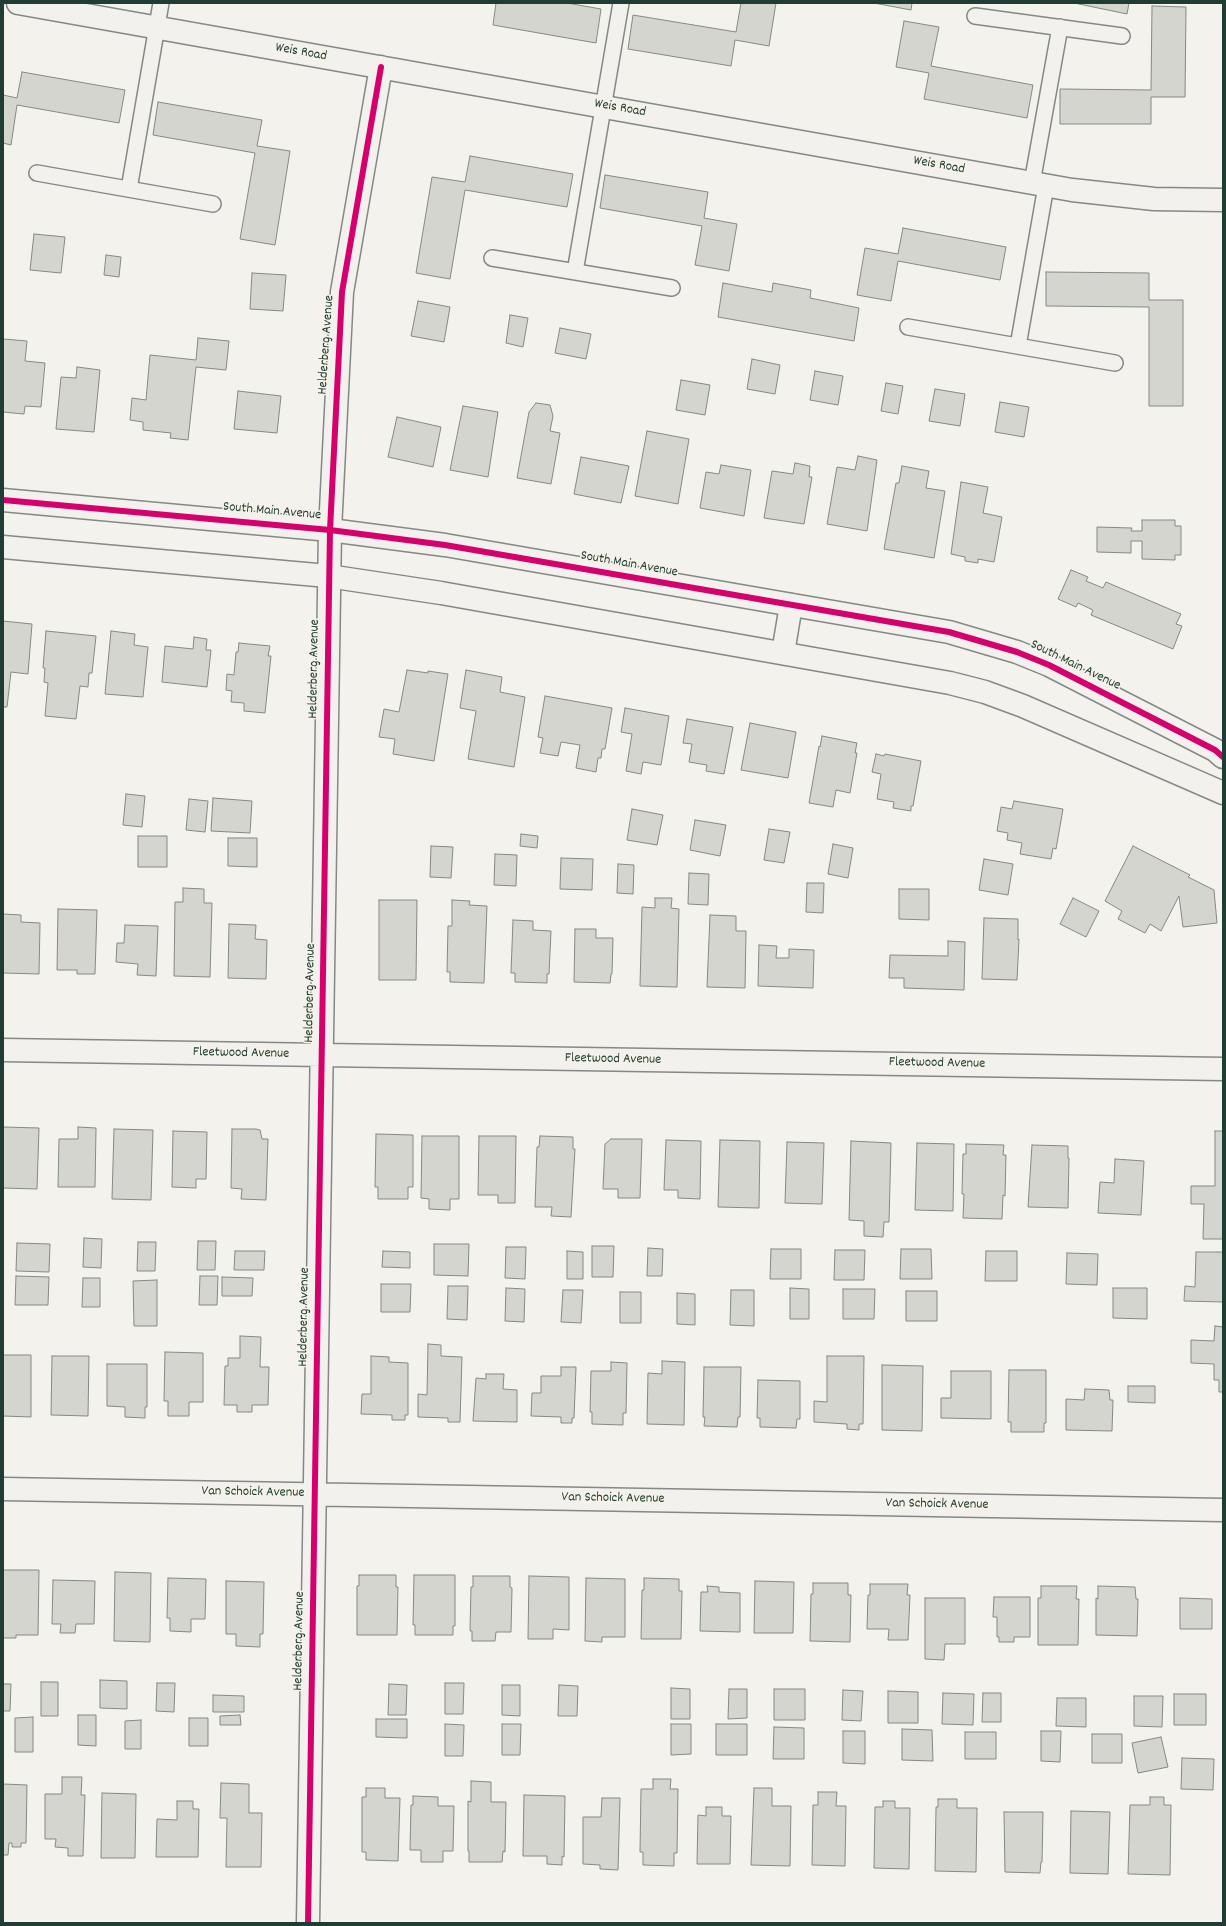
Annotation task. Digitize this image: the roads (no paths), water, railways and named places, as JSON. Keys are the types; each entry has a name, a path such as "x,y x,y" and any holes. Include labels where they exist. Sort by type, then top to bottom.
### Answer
{"street":[{"name":"Weis Road","path":"18,3 1039,184 1115,196 1154,199 1223,200"},
{"name":"Helderberg Avenue","path":"308,1923 328,576 342,292 381,67"},
{"name":"South Main Avenue","path":"3,500 330,530 445,545 949,632 1017,652 1070,676 1223,756"},
{"path":"3,547 328,576 441,593 950,683 985,692 1023,706 1223,793"},
{"path":"783,653 791,605"},
{"name":"Fleetwood Avenue","path":"3,1050 1223,1069"},
{"name":"Van Schoick Avenue","path":"3,1490 1223,1510"}],"lane":[{"path":"129,189 161,3"},
{"path":"575,272 621,3"},
{"path":"976,16 1122,36"},
{"path":"1018,346 1060,27"},
{"path":"37,173 213,204"},
{"path":"492,258 672,288"},
{"path":"908,327 1115,363"}]}
